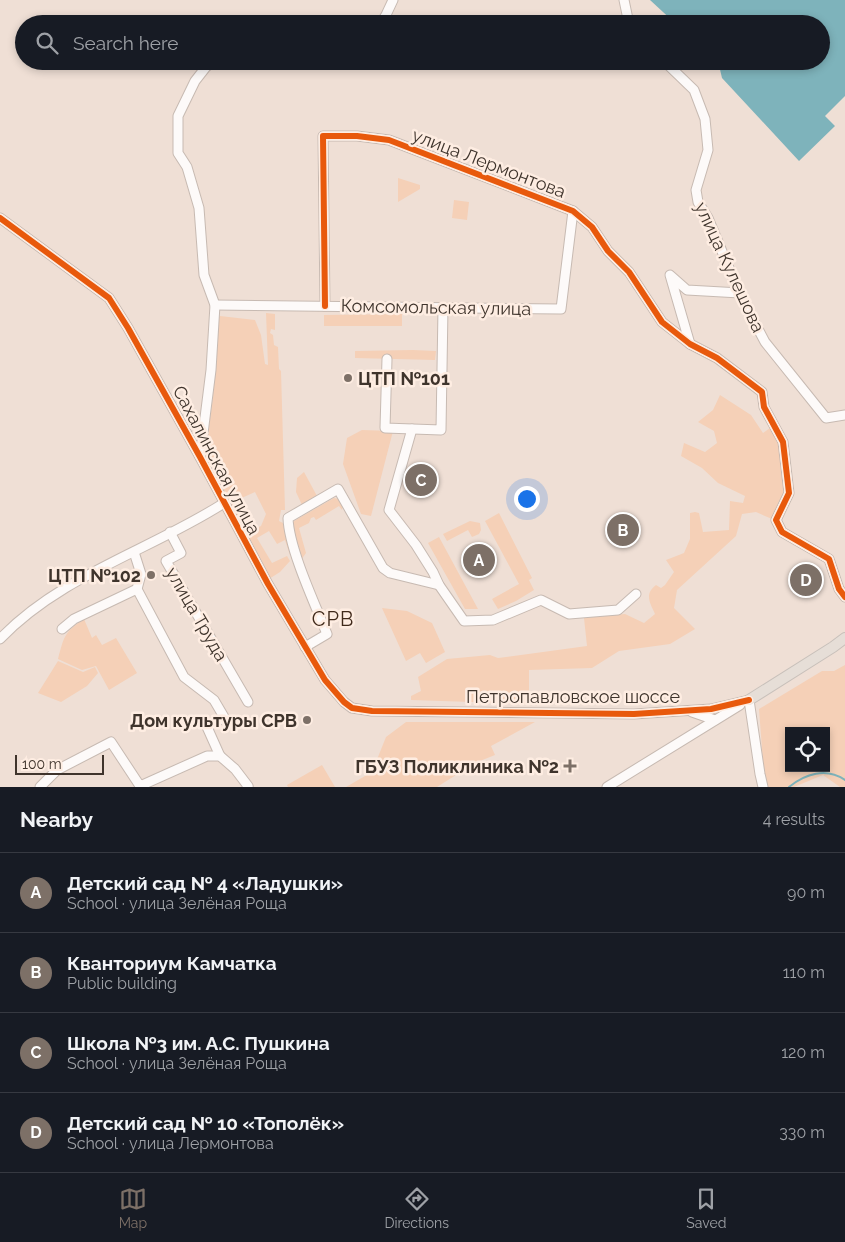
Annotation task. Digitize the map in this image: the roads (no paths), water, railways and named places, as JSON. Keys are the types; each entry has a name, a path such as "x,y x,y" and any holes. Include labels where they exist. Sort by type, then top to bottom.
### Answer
{"main road":[{"name":"Петропавловское шоссе","path":"749,700 845,638"}],"street":[{"path":"386,15 394,0"},
{"path":"624,0 626,15"},
{"path":"200,457 211,370 215,305 204,275 199,208 186,167 178,154 178,116 195,80 203,70"},
{"name":"улица Кулешова","path":"673,70 694,90 705,119 708,150 696,190 698,202 708,218 740,293 765,342 826,418 845,414"},
{"name":"улица Лермонтова","path":"324,306 323,136 357,136 389,140 573,211 592,227 608,251 629,272 662,322 690,344 717,358 762,392 764,406 783,442 788,493 776,520 782,532 829,559 839,589 845,598"},
{"name":"Комсомольская улица","path":"215,305 562,309 573,211"},
{"name":"Сахалинская улица","path":"0,218 109,298 128,328 200,457 268,584 325,680 344,702 352,708 372,711 397,711"},
{"path":"690,344 670,275 687,290 740,293"},
{"path":"388,359 385,428 441,430 443,308"},
{"path":"412,429 389,510 421,552 434,572 439,586 464,621 493,620 541,600 569,614 618,610 636,594"},
{"path":"305,647 327,634 296,554 288,526 288,518 338,490 383,568 390,573 439,586"},
{"path":"0,639 36,607 71,584 224,503"},
{"name":"улица Труда","path":"170,532 181,552 166,561 248,702"},
{"path":"134,552 141,574 137,589 184,677 214,700 224,717 207,727 220,756 235,769 247,786"},
{"path":"62,629 74,619 137,589"},
{"path":"607,787 749,700 763,787"},
{"name":"Петропавловское шоссе","path":"397,711 634,714 710,709 749,700"},
{"path":"710,709 718,712 718,719"},
{"path":"684,710 718,719"},
{"path":"694,713 700,720 701,730"},
{"path":"40,787 57,770 112,742 139,787 207,756 220,756"}],"water":[{"path":"650,0 845,0 845,96 825,116 835,126 799,161 722,78 720,70 830,70 830,15 666,15"}],"waterway":[{"path":"789,787 809,776 823,773 838,776 845,780"}],"place":[{"name":"ЦТП №101","path":"348,378"},
{"name":"Школа №3 им. А.С. Пушкина","path":"421,480"},
{"name":"Кванториум Камчатка","path":"623,530"},
{"name":"Детский сад № 4 «Ладушки»","path":"479,560"},
{"name":"ЦТП №102","path":"151,575"},
{"name":"Детский сад № 10 «Тополёк»","path":"806,580"},
{"name":"Дом культуры СРВ","path":"307,720"},
{"name":"ГБУЗ Поликлиника №2","path":"570,766"}],"district":[{"name":"СРВ","path":"333,619"}]}
